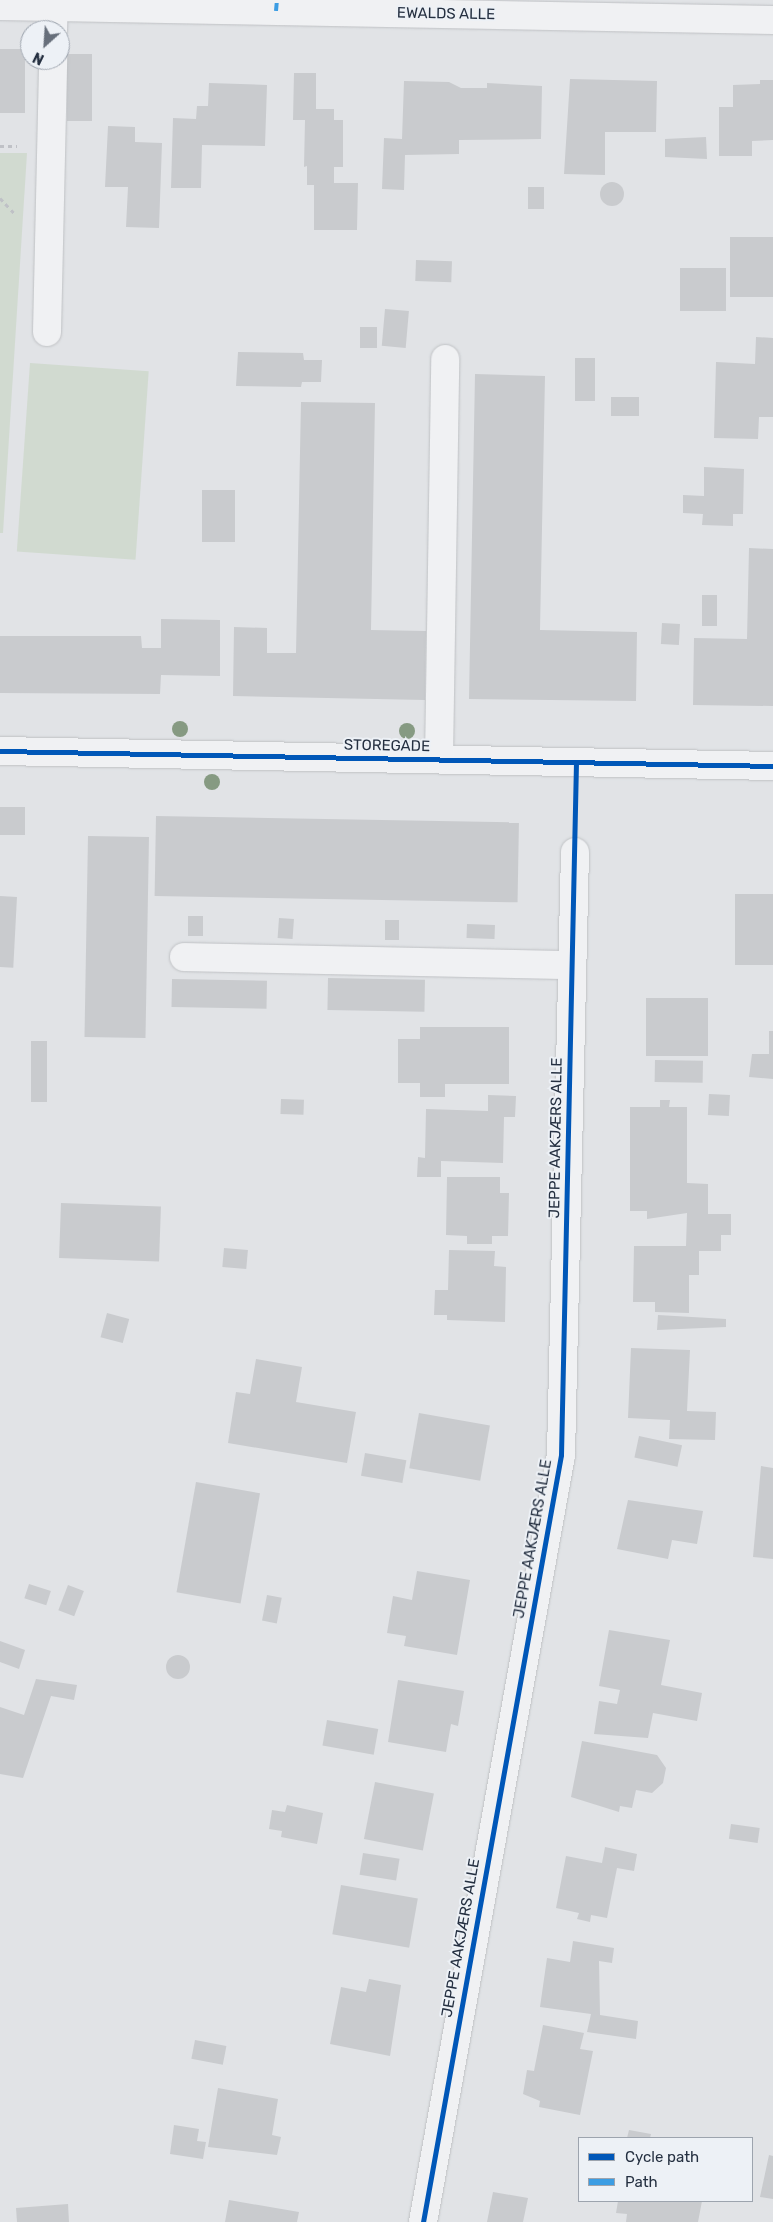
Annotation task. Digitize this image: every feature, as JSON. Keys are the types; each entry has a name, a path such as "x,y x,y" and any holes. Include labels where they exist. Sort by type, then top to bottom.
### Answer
{"street":[{"name":"EWALDS ALLE","path":"0,6 53,18 366,6 773,20"},
{"path":"47,332 53,70"},
{"name":"STOREGADE","path":"439,759 446,359"},
{"name":"STOREGADE","path":"0,751 773,766"},
{"name":"JEPPE AAKJÆRS ALLE","path":"423,2222 561,1455 574,852"},
{"path":"184,957 572,965"}],"shaded area":[{"path":"0,153 27,153 3,533 0,533"},
{"path":"30,363 149,371 136,560 17,552"}],"building":[{"path":"0,49 20,49 20,70 25,70 25,113 0,113"},
{"path":"70,54 92,54 92,121 67,121 67,70 70,70"},
{"path":"294,73 316,73 316,109 334,109 334,120 343,120 343,167 334,167 334,183 358,183 357,230 314,230 314,185 307,185 307,166 304,167 305,120 293,120"},
{"path":"570,79 657,81 656,132 605,132 605,175 564,174"},
{"path":"760,80 773,80 773,140 752,141 752,156 719,156 719,107 733,107 733,85 760,84"},
{"path":"404,81 449,82 461,88 487,88 487,83 542,86 541,139 459,140 459,154 405,155 404,190 382,189 384,138 402,139"},
{"path":"209,83 267,85 265,146 202,145 201,188 171,188 173,118 196,119 197,106 208,106"},
{"path":"108,126 135,127 135,142 162,143 159,228 126,227 128,187 105,187"},
{"path":"706,137 707,159 665,157 665,139"},
{"path":"612,182 620,186 624,194 620,202 612,206 604,202 600,194 604,186"},
{"path":"528,187 544,187 544,209 528,209"},
{"path":"730,237 773,237 773,297 730,297"},
{"path":"416,260 452,261 451,282 415,281"},
{"path":"680,268 726,268 726,311 680,311"},
{"path":"385,309 409,311 406,348 382,346"},
{"path":"360,327 377,327 377,348 360,348"},
{"path":"756,337 773,338 773,417 759,417 758,439 714,438 716,362 755,364"},
{"path":"238,352 303,353 304,360 322,360 321,382 302,382 301,387 236,386"},
{"path":"575,358 595,358 595,401 575,401"},
{"path":"475,374 545,376 540,630 637,632 636,701 469,699"},
{"path":"611,397 639,397 639,416 611,416"},
{"path":"301,402 375,403 371,630 426,631 425,700 233,696 234,627 267,628 267,653 296,653"},
{"path":"704,467 744,469 743,514 733,514 733,526 702,525 703,514 683,513 683,495 704,496"},
{"path":"202,490 235,490 235,542 202,542"},
{"path":"749,548 773,549 773,706 693,705 694,638 747,639"},
{"path":"702,595 717,595 717,626 702,626"},
{"path":"161,619 220,620 220,676 161,675 160,694 0,693 0,636 141,636 142,648 161,648"},
{"path":"662,623 680,624 679,645 661,644"},
{"path":"0,807 25,807 25,835 0,835"},
{"path":"156,816 519,822 518,902 155,896"},
{"path":"88,836 149,837 145,1038 84,1037"},
{"path":"735,894 773,894 773,965 735,965"},
{"path":"0,896 17,897 13,968 0,967"},
{"path":"188,916 203,916 203,936 188,936"},
{"path":"279,918 294,919 293,939 278,938"},
{"path":"385,920 399,920 399,940 385,940"},
{"path":"467,924 495,925 494,939 467,938"},
{"path":"328,978 425,980 424,1012 327,1010"},
{"path":"172,979 267,981 266,1009 172,1007"},
{"path":"646,998 708,998 708,1056 646,1056"},
{"path":"420,1027 509,1027 509,1084 445,1084 445,1097 420,1097 420,1083 398,1083 398,1039 420,1039"},
{"path":"769,1031 773,1031 773,1079 749,1077 752,1054 769,1054"},
{"path":"31,1041 47,1041 47,1102 31,1102"},
{"path":"655,1060 703,1061 703,1083 655,1082"},
{"path":"709,1094 730,1095 729,1116 708,1115"},
{"path":"488,1095 516,1096 515,1117 504,1117 503,1163 441,1161 441,1177 417,1177 418,1157 425,1158 426,1109 488,1111"},
{"path":"281,1099 304,1100 303,1115 280,1114"},
{"path":"660,1100 670,1100 669,1107 687,1107 687,1183 708,1184 708,1214 731,1214 731,1235 721,1235 721,1251 699,1251 699,1275 689,1275 689,1313 655,1312 655,1302 633,1302 634,1246 686,1246 687,1213 647,1219 647,1211 630,1211 630,1107 660,1107"},
{"path":"447,1177 500,1177 500,1193 509,1193 508,1236 492,1236 492,1244 467,1244 467,1236 446,1235"},
{"path":"61,1203 161,1206 159,1261 59,1258"},
{"path":"224,1248 248,1250 246,1269 222,1267"},
{"path":"449,1250 495,1251 494,1266 506,1267 505,1322 447,1320 447,1315 434,1315 435,1290 448,1290"},
{"path":"107,1313 129,1319 123,1343 101,1337"},
{"path":"658,1315 726,1319 726,1327 657,1330"},
{"path":"631,1348 690,1350 687,1411 716,1412 715,1440 669,1439 670,1420 628,1418"},
{"path":"256,1359 302,1367 296,1402 356,1412 347,1463 228,1443 236,1392 250,1394"},
{"path":"419,1413 490,1426 480,1481 409,1468"},
{"path":"639,1436 682,1445 677,1467 634,1458"},
{"path":"365,1453 406,1460 402,1483 361,1476"},
{"path":"761,1466 773,1468 773,1559 753,1557"},
{"path":"196,1482 260,1493 241,1604 177,1592"},
{"path":"628,1500 703,1511 697,1544 672,1540 668,1559 617,1549"},
{"path":"417,1571 470,1580 457,1655 404,1646 406,1636 387,1633 393,1596 412,1600"},
{"path":"29,1584 51,1591 46,1605 24,1598"},
{"path":"68,1585 84,1591 74,1616 58,1610"},
{"path":"267,1595 282,1598 277,1623 262,1621"},
{"path":"609,1630 670,1640 661,1685 702,1693 697,1721 653,1713 648,1738 594,1734 599,1701 617,1704 620,1690 599,1686"},
{"path":"0,1641 25,1650 19,1669 0,1662"},
{"path":"178,1655 187,1658 190,1667 187,1676 178,1679 169,1676 166,1667 169,1658"},
{"path":"36,1679 77,1685 74,1700 51,1696 23,1778 0,1774 0,1707 24,1715"},
{"path":"398,1680 464,1691 458,1726 451,1724 446,1752 388,1742"},
{"path":"327,1720 378,1729 374,1755 322,1746"},
{"path":"582,1741 657,1755 666,1768 663,1783 652,1793 636,1790 632,1808 620,1806 619,1812 571,1797"},
{"path":"375,1782 434,1793 423,1850 364,1839"},
{"path":"287,1805 323,1813 317,1844 281,1837 282,1831 269,1829 272,1810 285,1812"},
{"path":"731,1824 760,1828 758,1843 729,1839"},
{"path":"605,1847 637,1854 634,1871 617,1868 607,1918 591,1915 590,1922 577,1919 579,1913 556,1908 566,1856 602,1863"},
{"path":"363,1853 400,1859 396,1881 360,1875"},
{"path":"341,1885 418,1899 409,1948 332,1934"},
{"path":"573,1941 614,1948 612,1963 599,1961 600,2015 638,2021 636,2039 587,2032 591,2014 540,2007 547,1958 570,1962"},
{"path":"369,1979 401,1985 390,2056 330,2044 341,1987 366,1992"},
{"path":"543,2025 584,2033 580,2049 593,2051 580,2115 539,2107 540,2101 523,2094 527,2070 534,2071"},
{"path":"195,2040 226,2046 223,2065 191,2059"},
{"path":"218,2088 278,2099 272,2135 281,2137 277,2155 208,2147"},
{"path":"174,2125 199,2129 197,2141 206,2142 203,2159 170,2154"},
{"path":"629,2130 651,2134 650,2137 627,2137"},
{"path":"769,2155 773,2156 773,2199 760,2197"},
{"path":"493,2192 528,2198 523,2222 487,2222"},
{"path":"229,2200 299,2212 297,2222 225,2222"},
{"path":"618,2202 702,2202 698,2222 626,2222 627,2214 616,2213"},
{"path":"68,2204 69,2222 17,2222 16,2208"}],"marked path":[{"path":"276,11 277,0"}],"cycle path":[{"path":"0,751 773,766"},
{"path":"423,2222 561,1455 576,762"}]}
